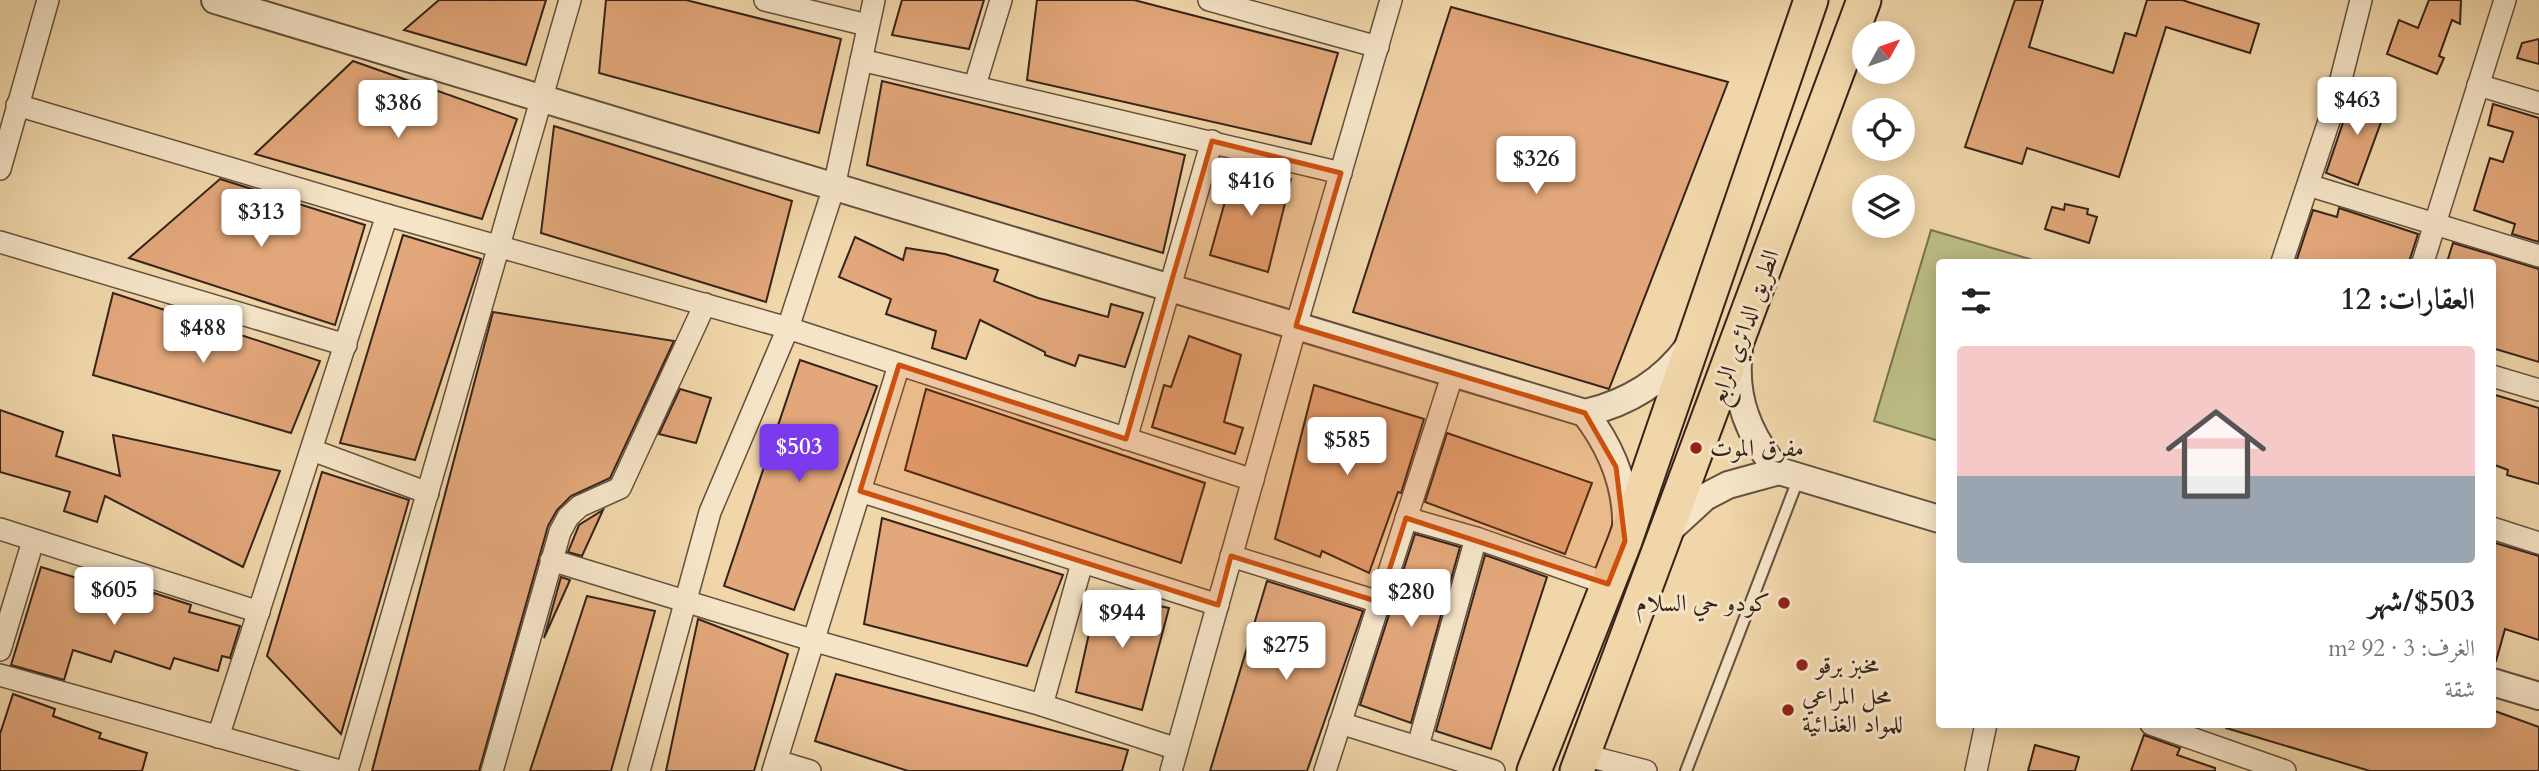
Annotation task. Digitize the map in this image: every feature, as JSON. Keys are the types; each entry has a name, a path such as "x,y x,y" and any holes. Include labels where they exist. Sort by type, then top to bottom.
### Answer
{"main road":[{"name":"الطريق الدائري الرابع","path":"1534,771 1625,541 1701,327 1811,0"},
{"name":"الطريق الدائري الرابع","path":"1581,763 1864,0"}],"street":[{"path":"0,169 48,0"},
{"path":"215,0 1585,413 1621,402 1653,383 1680,358 1701,327"},
{"path":"347,771 544,99 570,0"},
{"path":"765,0 867,26"},
{"path":"639,771 710,512 788,328 834,187 874,0"},
{"path":"975,85 1001,0"},
{"path":"1209,0 1254,6 1378,47"},
{"path":"1171,771 1391,0"},
{"path":"2283,259 2335,103 2361,0"},
{"path":"2424,259 2505,0"},
{"path":"861,60 1340,173"},
{"path":"2478,85 2539,103"},
{"path":"17,105 387,215 788,328 1252,480"},
{"path":"1126,439 1212,141"},
{"path":"2308,185 2434,226 2539,256"},
{"path":"218,737 387,215"},
{"path":"0,242 346,345"},
{"path":"492,771 551,560 568,517 580,506 620,488 705,304"},
{"path":"1741,337 1738,362 1743,410 1764,454 1789,474 1936,518"},
{"path":"810,771 775,766 899,365"},
{"path":"1325,771 1453,373"},
{"path":"2496,377 2539,390"},
{"path":"1585,413 1598,429 1616,467 1625,503 1625,541"},
{"path":"312,450 428,493"},
{"path":"1666,532 1695,505 1728,485 1789,474"},
{"path":"860,491 1082,564 1218,605"},
{"path":"1406,518 1475,538 1608,584"},
{"path":"2496,529 2539,542"},
{"path":"0,530 259,612"},
{"path":"1418,746 1475,538"},
{"path":"0,650 33,541"},
{"path":"1231,556 1379,602"},
{"path":"551,560 815,641 1042,705 1177,749"},
{"path":"1042,705 1082,564"},
{"path":"0,675 340,771"},
{"path":"2496,683 2539,696"},
{"path":"1340,723 1494,771"},
{"path":"1976,771 1985,728"},
{"path":"2161,728 2257,767 2285,771"},
{"path":"1581,763 1646,771"}],"lane":[{"path":"1686,771 1789,474"}],"highlighted area":[{"path":"1212,141 1341,173 1296,326 1585,413 1616,467 1625,541 1608,584 1406,518 1379,602 1231,556 1218,605 860,491 899,365 1126,439"}],"green space":[{"path":"1931,230 2030,259 1936,259 1936,440 1874,421"}],"building":[{"path":"439,0 546,0 526,65 404,30"},
{"path":"606,0 686,0 841,39 819,133 599,73"},
{"path":"902,0 984,0 969,49 892,35"},
{"path":"1037,0 1134,0 1338,53 1311,144 1027,80"},
{"path":"2015,0 2043,0 2029,47 2113,73 2125,33 2136,36 2147,0 2182,0 2259,24 2250,53 2166,27 2119,177 2027,148 2022,164 1965,147"},
{"path":"2429,0 2461,0 2460,24 2452,20 2439,56 2444,58 2437,74 2387,54 2399,20 2418,28"},
{"path":"1451,7 1728,82 1609,389 1353,312"},
{"path":"2539,39 2539,64 2517,58 2522,43"},
{"path":"353,61 517,119 482,219 255,154"},
{"path":"882,81 1185,155 1163,253 867,165"},
{"path":"2354,90 2388,103 2358,185 2326,173"},
{"path":"2493,104 2539,118 2539,242 2512,234 2515,224 2474,210 2490,158 2503,162 2513,132 2488,125"},
{"path":"554,126 792,201 766,302 541,233"},
{"path":"1235,166 1291,179 1268,272 1210,255"},
{"path":"220,179 365,225 335,325 129,258"},
{"path":"2065,204 2088,209 2087,214 2097,217 2089,243 2045,229 2052,207 2064,210"},
{"path":"2339,208 2418,234 2410,259 2297,259 2313,210 2337,217"},
{"path":"403,235 481,259 415,460 340,443"},
{"path":"855,237 903,260 906,248 945,254 998,270 994,281 1038,298 1108,317 1111,304 1143,313 1125,367 1079,355 1075,366 1045,355 1045,352 980,320 966,359 932,348 936,331 886,314 891,299 839,277"},
{"path":"2453,243 2539,269 2539,362 2496,349 2496,259 2448,259"},
{"path":"113,293 320,361 291,433 93,375"},
{"path":"493,312 674,341 610,478 571,496 557,510 548,526 479,771 372,771"},
{"path":"1189,336 1241,355 1224,422 1243,428 1235,454 1152,427 1164,385 1171,387"},
{"path":"800,360 877,386 794,610 724,586"},
{"path":"1314,385 1424,419 1401,493 1398,492 1369,573 1322,551 1320,557 1275,539"},
{"path":"680,389 711,398 696,443 659,434"},
{"path":"926,389 1205,483 1181,563 905,470"},
{"path":"2496,395 2539,408 2539,484 2507,475 2508,470 2496,466"},
{"path":"0,410 63,432 56,456 120,476 113,435 280,471 243,567 105,496 97,522 64,511 70,492 0,472"},
{"path":"1447,433 1592,483 1565,554 1425,502"},
{"path":"322,472 409,500 341,734 267,656"},
{"path":"603,510 582,556 568,552 579,525"},
{"path":"882,518 1063,575 1027,666 864,624"},
{"path":"1415,534 1460,547 1411,723 1360,705"},
{"path":"2496,543 2539,556 2539,640 2505,629 2496,661"},
{"path":"1485,555 1547,577 1491,749 1436,731"},
{"path":"41,567 103,586 105,581 153,596 154,593 191,605 189,612 240,626 230,658 222,656 218,671 174,658 170,669 115,651 111,662 73,650 64,680 11,665"},
{"path":"561,577 570,580 544,638"},
{"path":"1267,581 1363,611 1307,771 1210,771"},
{"path":"1098,593 1169,608 1142,710 1076,692"},
{"path":"587,596 655,611 611,771 530,771"},
{"path":"698,619 788,654 754,771 666,771"},
{"path":"836,674 1128,750 1122,771 908,771 815,741"},
{"path":"13,694 55,709 53,716 101,733 99,738 147,753 142,771 0,771 0,734"},
{"path":"2496,711 2539,727 2539,771 2370,771 2226,728 2496,728"},
{"path":"2144,735 2180,748 2177,755 2215,768 2215,771 2131,771"},
{"path":"2035,745 2079,757 2075,771 2028,771"}],"place":[{"name":"مفرق الموت","path":"1696,448"},
{"name":"كودو حي السلام","path":"1784,603"},
{"name":"مخبز برقو","path":"1802,665"},
{"name":"محل المراعي للمواد الغذائية","path":"1788,710"}]}
